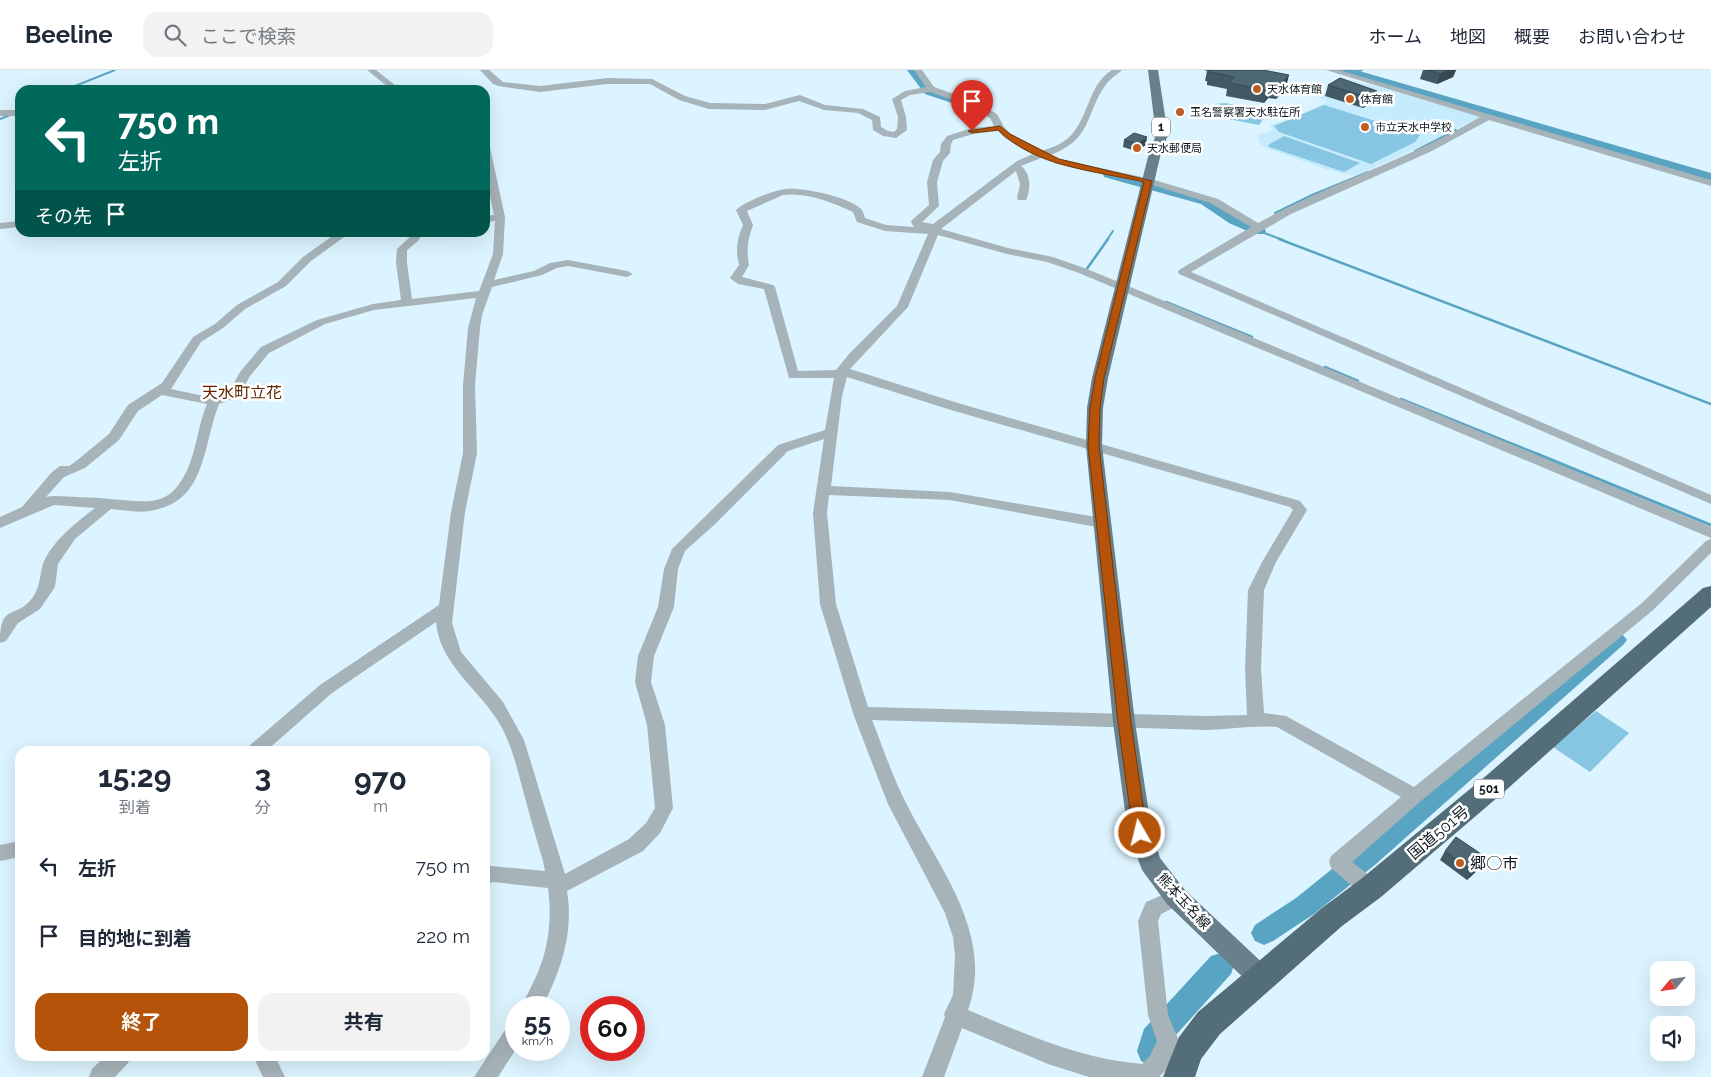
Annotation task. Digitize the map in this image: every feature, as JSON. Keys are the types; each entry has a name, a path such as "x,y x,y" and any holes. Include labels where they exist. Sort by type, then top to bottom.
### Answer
{"highway":[{"name":"国道501号","path":"1161,1072 1183,1061 1192,1041 1208,1023 1332,917 1371,888 1496,784 1711,594"}],"main road":[{"name":"熊本玉名線","path":"1153,70 1162,135 1147,184 1100,378 1095,408 1094,446 1124,722 1140,833 1150,863 1176,896 1261,978"}],"street":[{"path":"374,72 387,70"},
{"path":"484,70 496,82 501,84 540,89 607,81 652,82 696,104 714,106 765,107 800,98 824,107 860,111 877,119 876,128 880,132 896,135 902,130 902,117 896,99 917,91 930,89"},
{"path":"918,70 930,89 940,94 971,103 994,116 999,128 1008,136 1038,154 1057,161 1214,201 1253,228"},
{"path":"933,1077 954,1014 963,995 965,955 963,938 954,911 897,804 862,716 828,604 820,513 841,372 853,357 902,307 936,229 1015,167 1038,154 1064,145 1072,140 1089,116 1108,74 1118,70"},
{"path":"1330,70 1360,74 1489,116 1711,183"},
{"path":"374,72 391,85"},
{"path":"0,113 15,113"},
{"path":"1489,116 1472,127 1379,172 1324,194 1253,228 1183,272 1271,312 1711,500"},
{"path":"999,128 972,131 950,138 946,144 945,153 938,160 932,182 934,206 916,222 918,225 1007,251 1049,259 1123,283 1711,533"},
{"path":"1015,167 1021,170 1025,182 1025,193 1022,198"},
{"path":"490,174 496,196 492,218 498,254 476,315 469,385 470,453 458,512 444,622 446,639 454,657 493,701 507,721 522,758 558,883 559,928 553,959 536,996"},
{"path":"936,229 876,226 861,220 858,210 834,200 785,192 741,210 748,226 743,238 741,253 744,265 736,278 742,282 770,287 793,375 841,372 1295,504 1300,510 1269,562 1256,590 1254,669 1256,719"},
{"path":"0,226 15,224"},
{"path":"57,476 80,465 114,437 133,408 162,391 175,376 197,340 219,326 241,307 282,284 307,259 339,237"},
{"path":"407,303 405,280 400,268 402,249 415,237"},
{"path":"162,391 214,402 234,394 244,376 265,350 321,322 365,308 485,290 538,273 554,265 568,263 627,274"},
{"path":"0,524 37,504 53,500 148,507 174,498 186,485 197,462 207,419 214,402"},
{"path":"490,874 558,883 636,845 653,828 664,808 656,725 644,682 646,656 666,607 671,569 679,548 708,523 783,448 831,432"},
{"path":"24,511 40,498 45,488 57,476 95,446"},
{"path":"823,490 898,492 950,496 1102,523"},
{"path":"0,637 12,620 36,604 46,587 51,564 70,536 109,503"},
{"path":"1371,888 1338,862 1415,796 1647,607 1711,544"},
{"path":"261,746 320,693 445,608"},
{"path":"862,716 870,713 1001,716 1124,722 1247,722 1256,719 1280,721 1415,796"},
{"path":"0,853 15,850"},
{"path":"954,1014 1068,1061 1120,1074 1161,1072 1168,1041 1158,1015 1148,921 1153,908 1176,896"},
{"path":"485,1077 505,1047"},
{"path":"100,1077 115,1061"},
{"path":"266,1061 274,1077"}],"shaded area":[{"name":"市立天水中学校","path":"1349,80 1393,90 1482,116 1396,158 1354,176 1325,169 1261,146 1257,135 1270,132 1272,129 1270,125 1293,118 1328,102 1317,97"},
{"path":"1226,103 1268,113 1259,125 1207,115 1215,104"},
{"path":"1324,105 1420,135 1415,142 1371,164 1279,132 1274,126"},
{"path":"1284,136 1360,163 1344,172 1269,147 1268,145"},
{"path":"1596,711 1629,733 1590,772 1553,747"}],"building":[{"path":"1211,70 1263,70 1289,75 1279,86 1271,85 1267,90 1229,83 1234,77 1209,72"},
{"path":"1428,70 1449,70 1440,74"},
{"path":"1340,78 1377,91 1366,97 1328,85"},
{"path":"1134,133 1147,137 1138,144 1124,140"},
{"path":"1456,837 1487,858 1472,872 1445,851"}],"waterway":[{"path":"78,85 115,70"},
{"path":"913,70 929,92 970,105"},
{"path":"1344,70 1711,177"},
{"path":"1354,73 1362,70"},
{"path":"1490,114 1494,112"},
{"path":"0,119 10,115"},
{"path":"1415,151 1456,130"},
{"path":"1275,213 1312,195 1368,172"},
{"path":"1109,174 1206,201 1234,220 1259,231"},
{"path":"1107,240 1113,231"},
{"path":"1259,231 1283,240"},
{"path":"1086,270 1108,239"},
{"path":"1279,239 1711,404"},
{"path":"1166,302 1252,337"},
{"path":"1325,367 1358,381"},
{"path":"1401,399 1540,455"},
{"path":"1537,454 1711,525"},
{"path":"1264,933 1305,906 1367,856 1616,640"},
{"path":"1151,1051 1154,1039 1221,965"}],"place":[{"name":"天水体育館","path":"1257,89"},
{"name":"体育館","path":"1350,99"},
{"name":"玉名警察署天水駐在所","path":"1180,112"},
{"name":"市立天水中学校","path":"1365,127"},
{"name":"天水郵便局","path":"1137,148"},
{"name":"郷○市","path":"1460,863"}],"district":[{"name":"天水町立花","path":"242,392"}],"route":[{"path":"972,131 1000,128 1008,136 1057,161 1148,181 1100,378 1095,408 1094,446 1124,722 1140,833"}]}
